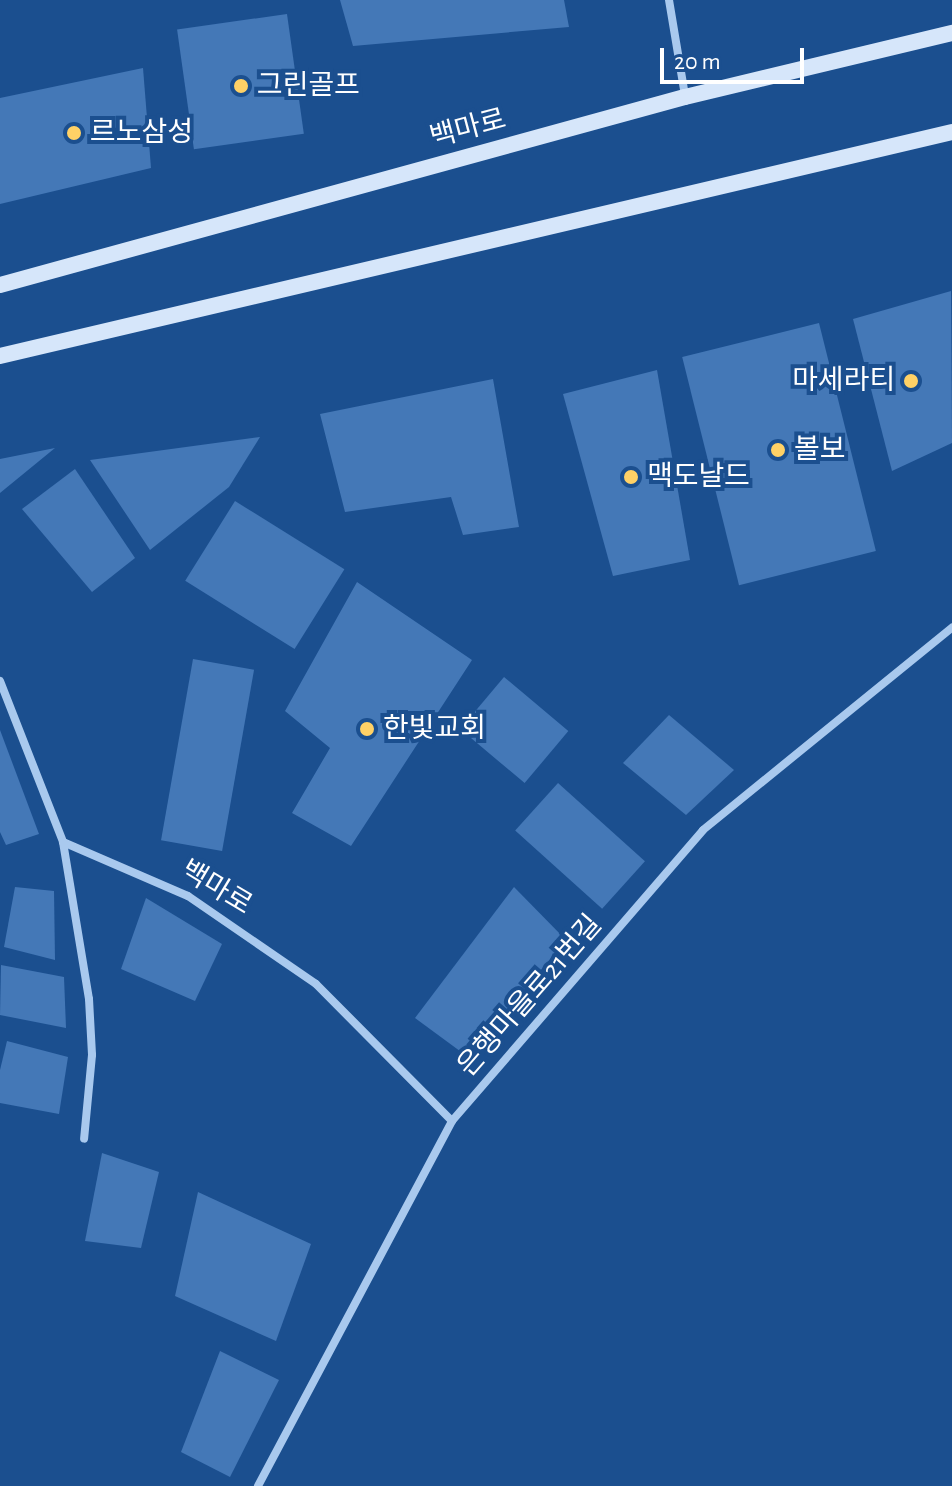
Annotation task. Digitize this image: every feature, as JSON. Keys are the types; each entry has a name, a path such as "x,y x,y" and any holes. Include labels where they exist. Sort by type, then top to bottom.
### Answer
{"main road":[{"name":"백마로","path":"0,285 685,97 952,33"},
{"path":"0,356 952,132"}],"street":[{"path":"669,0 685,97"},
{"name":"은행마을로21번길","path":"258,1486 452,1121 703,830 952,628"},
{"path":"0,681 63,842 89,999 92,1055 84,1139"},
{"name":"백마로","path":"63,842 188,896 316,984 452,1121"}],"building":[{"path":"340,0 564,0 569,27 353,46"},
{"name":"그린골프","path":"287,14 304,134 194,149 177,29"},
{"name":"르노삼성","path":"143,68 151,168 0,204 0,98"},
{"name":"마세라티","path":"951,291 952,443 892,471 853,319"},
{"name":"볼보","path":"819,323 876,551 739,585 682,357"},
{"name":"맥도날드","path":"657,370 690,560 613,576 563,394"},
{"path":"493,379 519,527 463,535 451,497 345,512 320,414"},
{"path":"260,437 229,487 150,550 90,460"},
{"path":"55,448 0,493 0,459"},
{"path":"75,469 135,558 92,592 22,509"},
{"path":"235,501 344,569 295,649 185,581"},
{"name":"한빛교회","path":"357,582 472,660 351,846 292,813 330,748 285,711"},
{"path":"193,659 254,670 222,851 161,840"},
{"path":"504,677 568,731 525,783 460,729"},
{"path":"669,715 734,770 686,815 623,763"},
{"path":"0,730 39,834 6,845 0,832"},
{"path":"558,783 645,861 602,909 515,831"},
{"path":"15,887 54,891 55,960 4,947"},
{"path":"514,887 566,940 468,1057 415,1018"},
{"path":"146,898 222,944 195,1001 121,969"},
{"path":"1,965 64,977 66,1028 0,1015"},
{"path":"7,1041 68,1057 59,1114 0,1103 0,1070"},
{"path":"102,1153 159,1172 141,1248 85,1241"},
{"path":"198,1192 311,1244 276,1341 175,1296"},
{"path":"220,1351 279,1380 230,1477 181,1452"}],"place":[{"name":"그린골프","path":"241,86"},
{"name":"르노삼성","path":"74,133"},
{"name":"마세라티","path":"911,381"},
{"name":"볼보","path":"778,450"},
{"name":"맥도날드","path":"631,477"},
{"name":"한빛교회","path":"367,729"}]}
